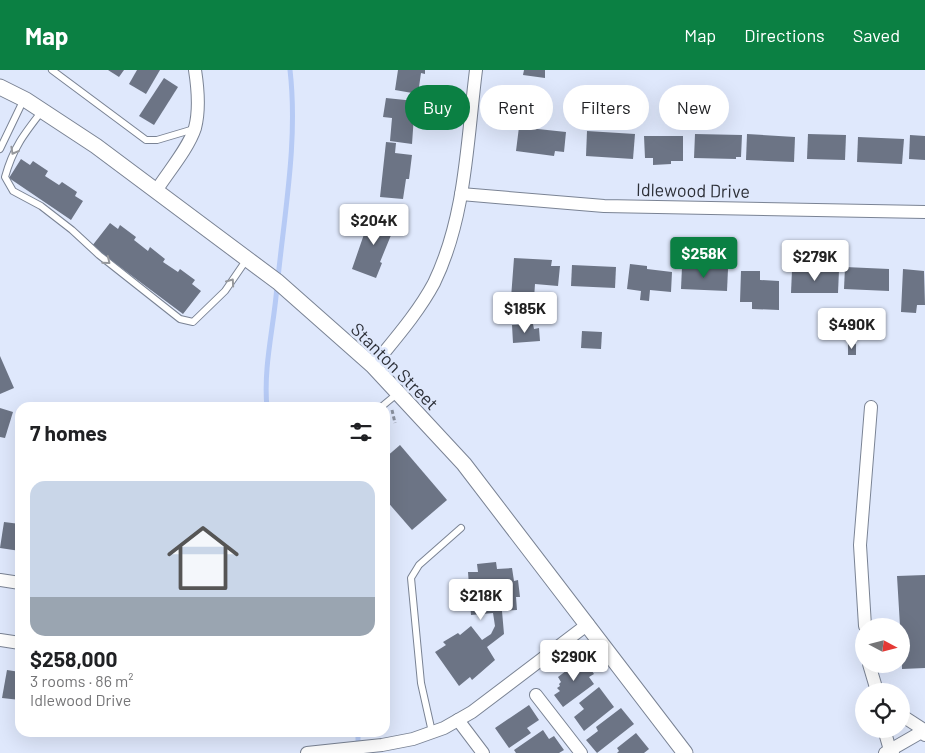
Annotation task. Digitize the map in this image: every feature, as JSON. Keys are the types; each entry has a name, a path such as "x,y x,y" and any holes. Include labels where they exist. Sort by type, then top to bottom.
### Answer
{"street":[{"path":"156,191 194,128 198,106 195,70"},
{"path":"373,366 412,318 433,283 451,242 461,194 476,70"},
{"name":"Stanton Street","path":"0,87 42,111 96,146 278,282 373,366 464,464 685,753"},
{"name":"Idlewood Drive","path":"461,194 604,206 925,212"},
{"path":"865,618 860,545 871,408"},
{"path":"0,580 15,582"},
{"path":"307,753 382,745 413,739 432,732 472,712 588,624"},
{"path":"0,640 15,642"},
{"path":"536,695 582,753"},
{"path":"458,720 483,753"},
{"path":"886,738 890,752 924,732 910,722"}],"lane":[{"path":"52,70 146,140 157,140 194,128"},
{"path":"0,149 24,100"},
{"path":"42,111 25,133 11,157 5,177 14,191 41,206 180,319 193,322 225,292 247,259"},
{"path":"387,402 398,393"},
{"path":"432,732 421,682 411,578 419,564 461,528"}],"building":[{"path":"108,70 124,70 119,77"},
{"path":"137,70 160,70 146,94 129,84"},
{"path":"398,70 425,70 425,74 421,73 419,85 405,85 405,92 395,90"},
{"path":"524,70 545,70 545,78 523,75"},
{"path":"164,78 178,87 154,125 139,116"},
{"path":"386,98 405,100 405,130 413,130 412,144 390,141 392,118 383,117"},
{"path":"519,130 566,132 564,152 555,151 554,156 516,151"},
{"path":"587,131 635,134 633,159 586,156"},
{"path":"695,134 742,135 741,157 736,157 736,159 694,158"},
{"path":"747,134 795,137 794,162 746,160"},
{"path":"808,134 846,135 845,160 807,159"},
{"path":"910,135 925,136 925,160 909,159"},
{"path":"644,136 683,136 683,161 671,161 671,164 653,165 653,158 645,158"},
{"path":"858,137 904,139 902,164 857,162"},
{"path":"386,142 396,143 395,153 412,155 409,179 406,179 403,199 380,197"},
{"path":"21,159 30,165 33,161 48,171 45,176 59,185 62,182 77,192 75,196 83,201 71,220 9,178"},
{"path":"371,214 396,223 380,262 382,263 376,278 352,269"},
{"path":"110,223 118,229 120,225 136,237 134,240 148,251 150,247 165,259 163,262 178,272 180,269 195,280 192,284 201,291 183,314 92,246"},
{"path":"514,258 552,260 551,266 560,266 558,286 535,284 534,299 511,298"},
{"path":"630,264 647,266 647,269 672,272 671,292 650,290 649,301 640,300 641,291 627,289"},
{"path":"572,265 616,267 615,288 571,286"},
{"path":"682,267 728,269 727,291 681,289"},
{"path":"845,267 889,269 889,291 844,289"},
{"path":"903,269 924,271 925,305 917,305 916,313 901,312"},
{"path":"792,270 839,270 838,293 791,293"},
{"path":"741,271 760,271 760,280 779,281 779,310 752,309 752,302 740,302"},
{"path":"533,324 534,329 539,328 540,341 513,343 512,325"},
{"path":"582,331 602,332 601,349 581,348"},
{"path":"848,344 856,344 856,355 848,355"},
{"path":"0,356 14,388 0,394"},
{"path":"0,408 13,412 5,438 0,437"},
{"path":"400,445 447,500 412,530 390,505 390,454"},
{"path":"4,522 15,523 15,550 0,548"},
{"path":"496,562 497,569 512,568 514,581 518,580 520,597 516,597 517,610 502,611 504,634 487,647 495,660 472,680 470,677 459,686 435,652 446,645 443,642 458,633 460,635 471,626 482,640 491,634 495,626 493,613 471,615 470,602 466,602 465,586 469,586 468,572 478,572 477,564"},
{"path":"925,575 925,668 910,669 910,618 900,618 897,576"},
{"path":"583,658 594,674 589,677 594,684 563,707 554,695 560,691 557,688 561,682 558,677"},
{"path":"7,670 15,671 15,699 2,698"},
{"path":"599,687 614,707 584,731 574,717 584,709 579,703"},
{"path":"529,705 539,720 527,728 531,733 509,748 495,728"},
{"path":"621,708 634,724 597,753 586,740 598,731 596,727"},
{"path":"543,730 549,739 554,736 564,750 559,753 516,753 514,750"},
{"path":"636,733 649,749 644,753 617,753 619,751 617,748"}],"waterway":[{"path":"278,278 292,148 290,70"},
{"path":"267,402 266,377 277,286"},
{"path":"358,737 358,748"}]}
